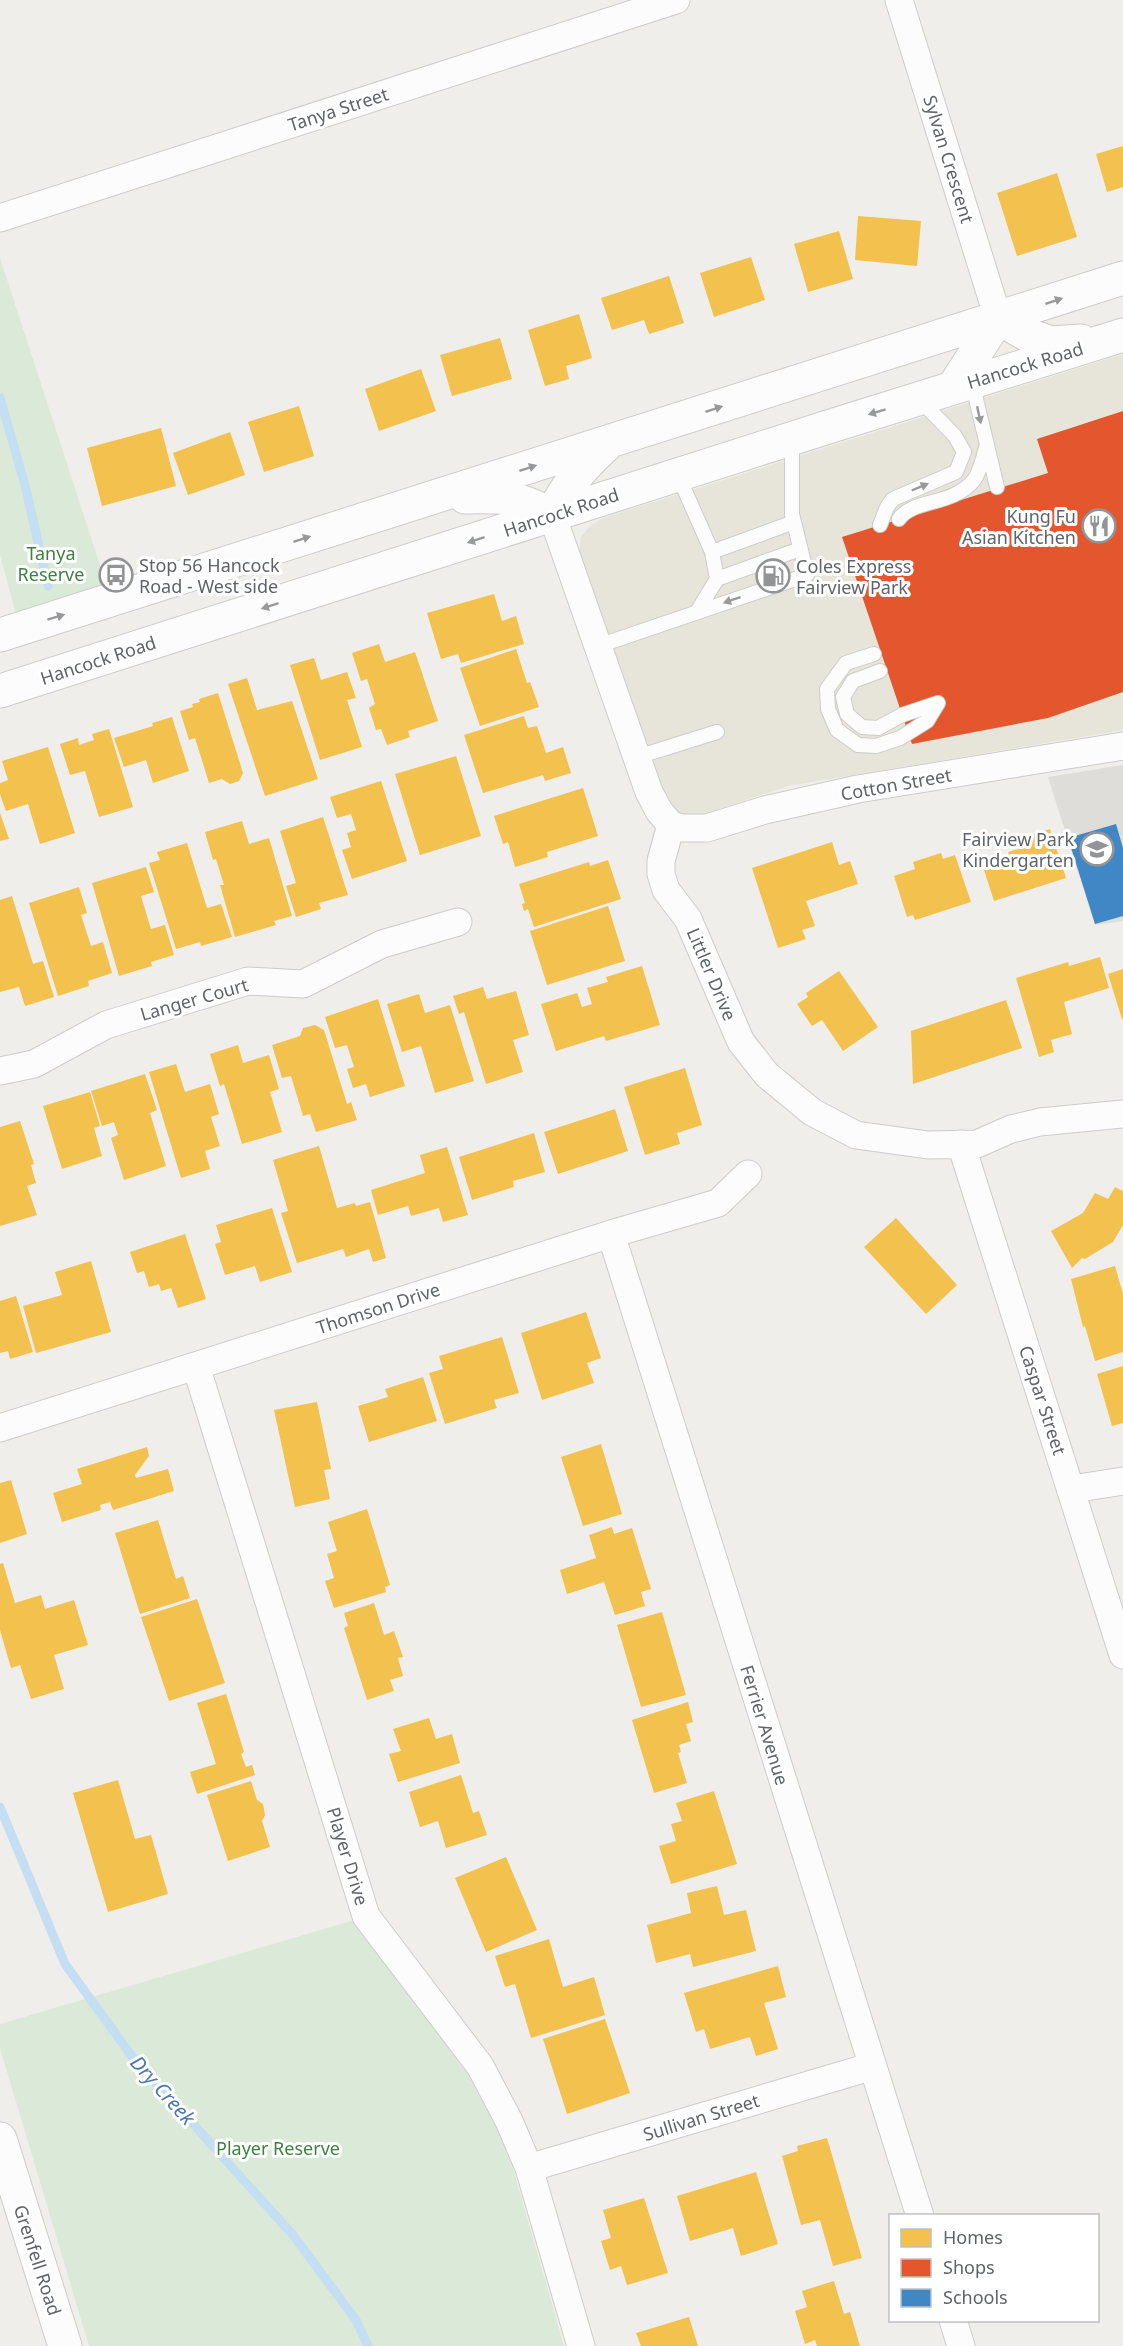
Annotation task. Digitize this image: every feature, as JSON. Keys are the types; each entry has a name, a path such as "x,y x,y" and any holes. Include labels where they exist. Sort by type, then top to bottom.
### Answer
{"main road":[{"path":"0,635 1123,279"},
{"path":"998,318 1026,334 1051,343 1115,337"},
{"path":"963,385 998,318"},
{"name":"Hancock Road","path":"0,691 1115,337"},
{"path":"433,498 510,497 552,515 569,483 609,442"},
{"name":"Grenfell Road","path":"0,2139 65,2346"}],"street":[{"name":"Tanya Street","path":"0,218 676,0"},
{"name":"Sylvan Crescent","path":"899,0 998,318"},
{"path":"552,515 649,792 659,811 671,825"},
{"name":"Cotton Street","path":"671,825 682,828 708,828 765,810 858,789 1123,746"},
{"name":"Littler Drive","path":"671,825 661,861 661,874 666,890 688,919 741,1042 767,1075 812,1112 856,1135 928,1145 978,1144 1011,1129 1040,1122 1123,1114"},
{"name":"Langer Court","path":"0,1071 34,1064 106,1025 248,981 303,984 333,971 382,944 458,922"},
{"name":"Caspar Street","path":"961,1144 1123,1655"},
{"name":"Thomson Drive","path":"0,1428 611,1234 718,1203 748,1174"},
{"name":"Ferrier Avenue","path":"611,1234 919,2214"},
{"name":"Player Drive","path":"196,1366 366,1916 480,2066 510,2121 529,2168 580,2346"},
{"path":"1072,1489 1123,1481"},
{"name":"Sullivan Street","path":"529,2168 873,2066"},
{"path":"954,2322 961,2346"}],"lane":[{"path":"963,385 986,448 997,487"},
{"path":"880,525 893,499 957,472 964,452 956,436 919,399"},
{"path":"598,646 807,575 792,514 792,439"},
{"path":"899,519 916,507 953,497 974,479 986,448"},
{"path":"678,475 712,552 717,579"},
{"path":"712,552 794,522"},
{"path":"697,612 717,579 800,549"},
{"path":"874,654 846,663 827,689 828,710 837,730 858,745 876,746 900,738 927,721 938,703 902,715 878,728 862,727 847,714 843,697 854,681 880,671"},
{"path":"637,757 717,732"}],"shaded area":[{"path":"1123,354 1123,730 788,786 701,815 683,815 666,802 579,555 581,537 590,526 603,518"},
{"name":"Fairview Park Kindergarten","path":"1123,765 1123,921 1095,925 1048,777"}],"green space":[{"name":"Tanya Reserve","path":"0,258 110,596 19,625 0,555"},
{"name":"Player Reserve","path":"358,1919 466,2072 497,2128 514,2172 564,2346 89,2346 0,2048 0,2024"}],"building: Homes":[{"path":"1123,146 1123,187 1107,192 1096,154"},
{"path":"1057,173 1077,237 1017,256 997,193"},
{"path":"858,216 921,221 917,266 855,260"},
{"path":"839,231 853,279 808,292 794,244"},
{"path":"751,257 765,300 714,317 700,273"},
{"path":"669,276 684,323 649,334 644,320 612,330 601,298"},
{"path":"579,314 592,358 566,366 569,379 545,386 528,330"},
{"path":"500,338 512,379 452,396 440,355"},
{"path":"421,369 436,411 379,431 365,389"},
{"path":"299,406 314,456 264,472 248,422"},
{"path":"161,428 176,486 102,506 87,448"},
{"path":"230,432 245,475 188,495 173,453"},
{"path":"494,594 502,621 516,616 524,644 461,663 458,654 441,659 427,613"},
{"path":"379,644 385,662 415,652 438,721 408,731 410,737 387,745 381,729 376,730 369,708 375,704 367,679 361,681 352,653"},
{"path":"516,649 527,683 530,682 539,707 480,726 460,668"},
{"path":"314,658 321,680 347,672 356,698 347,700 362,747 320,760 290,665"},
{"path":"247,678 257,710 292,701 318,779 265,796 228,684"},
{"path":"218,693 243,773 239,781 230,784 222,779 209,783 195,738 189,740 180,711 193,707 192,704 200,702 199,699"},
{"path":"524,716 528,728 537,726 546,753 563,747 571,773 545,781 543,775 483,793 464,735"},
{"path":"172,717 189,771 153,783 146,760 124,767 114,738 153,726 152,723"},
{"path":"109,729 133,807 99,817 85,771 70,775 60,744 78,738 79,745 94,740 92,734"},
{"path":"48,747 75,833 40,844 28,804 6,811 0,794 0,783 8,780 2,761"},
{"path":"456,756 481,836 420,855 395,774"},
{"path":"381,781 407,861 352,879 342,850 351,847 347,833 356,830 351,814 337,818 330,797"},
{"path":"583,788 598,836 547,852 548,857 515,867 508,842 503,844 494,816"},
{"path":"0,813 9,839 0,841"},
{"path":"323,817 348,895 319,903 321,909 296,917 286,886 296,883 280,831"},
{"path":"242,821 249,844 269,838 292,916 274,921 276,925 235,937 220,885 224,885 216,859 213,860 205,832"},
{"path":"1050,829 1066,878 994,901 984,870 1011,861 1008,852 1025,847 1023,838"},
{"path":"832,842 839,865 850,861 858,884 806,901 815,926 802,930 806,939 778,948 752,868"},
{"path":"187,843 207,908 221,904 232,937 201,946 200,942 176,949 149,863 160,860 157,852"},
{"path":"941,853 943,859 955,855 971,902 915,920 913,915 907,917 894,876 915,869 913,862"},
{"path":"608,860 621,899 534,927 528,909 524,911 522,904 525,903 519,884 589,862 590,866"},
{"path":"146,867 154,892 141,896 151,929 165,925 174,955 151,962 152,966 119,976 92,883"},
{"path":"79,887 87,913 81,915 91,946 103,942 112,973 88,981 89,986 58,996 29,903"},
{"path":"12,896 33,964 43,961 54,997 25,1006 19,987 0,992 0,900"},
{"path":"608,906 625,961 547,985 530,931"},
{"path":"1100,957 1109,988 1064,1002 1072,1034 1051,1040 1054,1052 1039,1057 1016,978 1068,962 1069,966"},
{"path":"642,966 660,1025 606,1041 604,1036 556,1051 541,1004 577,993 582,1007 592,1004 587,988 608,982 606,977"},
{"path":"1123,969 1123,1019 1122,1019 1108,974"},
{"path":"839,971 878,1027 843,1051 822,1020 812,1026 797,1004 808,997 806,993"},
{"path":"483,987 487,999 516,991 529,1035 513,1040 523,1072 486,1084 464,1012 459,1014 453,996"},
{"path":"419,994 425,1013 450,1005 474,1081 435,1093 421,1046 402,1052 387,1004"},
{"path":"378,999 405,1086 370,1097 366,1084 353,1088 347,1069 354,1067 347,1045 335,1048 325,1017"},
{"path":"1006,1000 1022,1048 913,1084 911,1031"},
{"path":"315,1025 324,1030 347,1104 351,1102 357,1120 316,1132 310,1114 303,1116 291,1076 282,1078 272,1045 300,1036 303,1028"},
{"path":"238,1045 243,1063 269,1055 279,1089 270,1092 282,1132 242,1144 224,1084 220,1086 210,1054"},
{"path":"176,1064 185,1092 210,1084 219,1114 211,1117 220,1146 205,1151 210,1169 181,1178 149,1072"},
{"path":"685,1068 702,1125 677,1133 680,1144 645,1155 624,1087"},
{"path":"145,1074 157,1110 150,1113 166,1166 124,1180 111,1138 118,1135 114,1122 102,1126 91,1091"},
{"path":"90,1092 100,1126 94,1128 102,1156 62,1169 43,1106"},
{"path":"615,1109 628,1151 558,1174 544,1132"},
{"path":"20,1121 34,1164 31,1165 36,1183 27,1186 37,1215 0,1226 0,1127"},
{"path":"534,1133 545,1172 513,1181 514,1187 472,1200 459,1157"},
{"path":"319,1146 337,1208 370,1202 386,1258 373,1262 369,1249 346,1257 343,1249 297,1263 281,1213 288,1211 273,1160"},
{"path":"447,1147 468,1215 443,1222 439,1208 411,1216 408,1206 378,1215 371,1190 425,1173 420,1155"},
{"path":"1115,1187 1123,1191 1123,1225 1113,1242 1085,1259 1082,1258 1072,1268 1051,1231 1083,1213 1095,1193 1108,1199"},
{"path":"272,1208 292,1272 260,1282 255,1266 225,1275 215,1244 221,1242 216,1225"},
{"path":"896,1218 957,1285 926,1314 864,1247"},
{"path":"185,1234 206,1299 178,1308 171,1288 161,1291 159,1284 149,1287 144,1271 137,1273 130,1252"},
{"path":"91,1261 111,1332 36,1353 23,1306 62,1295 55,1272"},
{"path":"1115,1266 1123,1294 1123,1352 1095,1361 1085,1326 1083,1327 1071,1279"},
{"path":"16,1296 33,1352 10,1359 8,1351 0,1353 0,1301"},
{"path":"586,1312 601,1358 587,1363 594,1383 542,1400 521,1333"},
{"path":"502,1337 519,1393 494,1400 497,1408 445,1424 429,1373 443,1369 439,1356"},
{"path":"1123,1366 1123,1423 1112,1426 1097,1374"},
{"path":"423,1377 437,1421 369,1442 358,1406 388,1397 385,1389"},
{"path":"317,1402 331,1469 324,1470 330,1499 295,1507 274,1410"},
{"path":"601,1444 622,1514 583,1526 561,1457"},
{"path":"147,1447 149,1456 135,1475 136,1478 168,1469 174,1491 113,1510 110,1502 100,1505 101,1510 62,1522 53,1493 82,1484 77,1469"},
{"path":"11,1480 27,1534 0,1543 0,1483"},
{"path":"367,1509 390,1585 385,1587 386,1592 334,1608 325,1581 334,1578 327,1554 337,1551 328,1522"},
{"path":"158,1520 176,1579 183,1576 190,1598 140,1614 115,1533"},
{"path":"612,1527 614,1534 632,1528 651,1589 641,1592 645,1606 615,1615 604,1582 567,1594 560,1570 596,1558 589,1535"},
{"path":"3,1563 15,1603 41,1595 45,1609 74,1600 88,1645 54,1655 64,1689 31,1699 20,1665 11,1668 0,1630 0,1564"},
{"path":"197,1599 225,1683 169,1701 141,1617"},
{"path":"374,1603 384,1635 394,1631 403,1657 398,1658 403,1676 390,1680 394,1691 367,1700 344,1628 348,1626 344,1613"},
{"path":"662,1612 686,1695 641,1707 617,1625"},
{"path":"226,1694 244,1752 241,1754 246,1767 252,1765 255,1775 197,1794 190,1772 216,1764 197,1703"},
{"path":"688,1702 693,1722 686,1724 691,1741 679,1745 681,1752 678,1753 687,1783 654,1793 632,1720"},
{"path":"429,1718 436,1739 452,1734 460,1763 398,1782 389,1754 401,1751 393,1729"},
{"path":"461,1775 473,1813 479,1811 487,1835 446,1848 438,1821 420,1827 409,1792"},
{"path":"118,1780 135,1839 151,1835 168,1894 108,1912 73,1793"},
{"path":"251,1781 257,1800 263,1804 265,1815 262,1821 270,1847 228,1861 207,1795"},
{"path":"714,1791 737,1864 671,1884 659,1846 676,1841 671,1824 682,1821 676,1803"},
{"path":"506,1857 537,1930 486,1952 455,1878"},
{"path":"717,1886 724,1915 746,1910 756,1951 693,1967 690,1954 656,1963 647,1925 691,1913 687,1893"},
{"path":"549,1939 563,1987 594,1977 605,2015 531,2038 515,1984 505,1987 495,1956"},
{"path":"778,1966 786,1997 764,2003 778,2049 756,2056 750,2037 710,2049 704,2029 696,2032 684,1993"},
{"path":"605,2019 630,2093 567,2114 543,2039"},
{"path":"827,2138 862,2258 833,2266 820,2220 801,2225 782,2156 798,2151 797,2146"},
{"path":"756,2172 778,2244 741,2256 733,2228 690,2241 677,2196"},
{"path":"644,2198 668,2273 627,2285 621,2266 610,2270 601,2241 611,2238 603,2210"},
{"path":"834,2281 844,2314 850,2312 860,2346 817,2346 815,2340 805,2344 795,2311 807,2307 802,2291"},
{"path":"689,2317 698,2346 641,2346 636,2333"}],"building: Shops":[{"path":"1123,411 1123,692 1048,718 912,744 842,537 1048,473 1037,439"}],"building: Schools":[{"name":"Fairview Park Kindergarten","path":"1116,824 1123,848 1123,916 1095,924 1068,838"}],"waterway":[{"path":"0,398 25,485 48,586"},
{"name":"Dry Creek","path":"0,1807 65,1964 131,2055 293,2235 356,2320 368,2346"}],"place":[{"name":"Kung Fu Asian Kitchen","path":"1099,526"},
{"name":"Stop 56 Hancock Road - West side","path":"116,575"},
{"name":"Coles Express Fairview Park","path":"773,576"},
{"name":"Fairview Park Kindergarten","path":"1097,849"}]}
